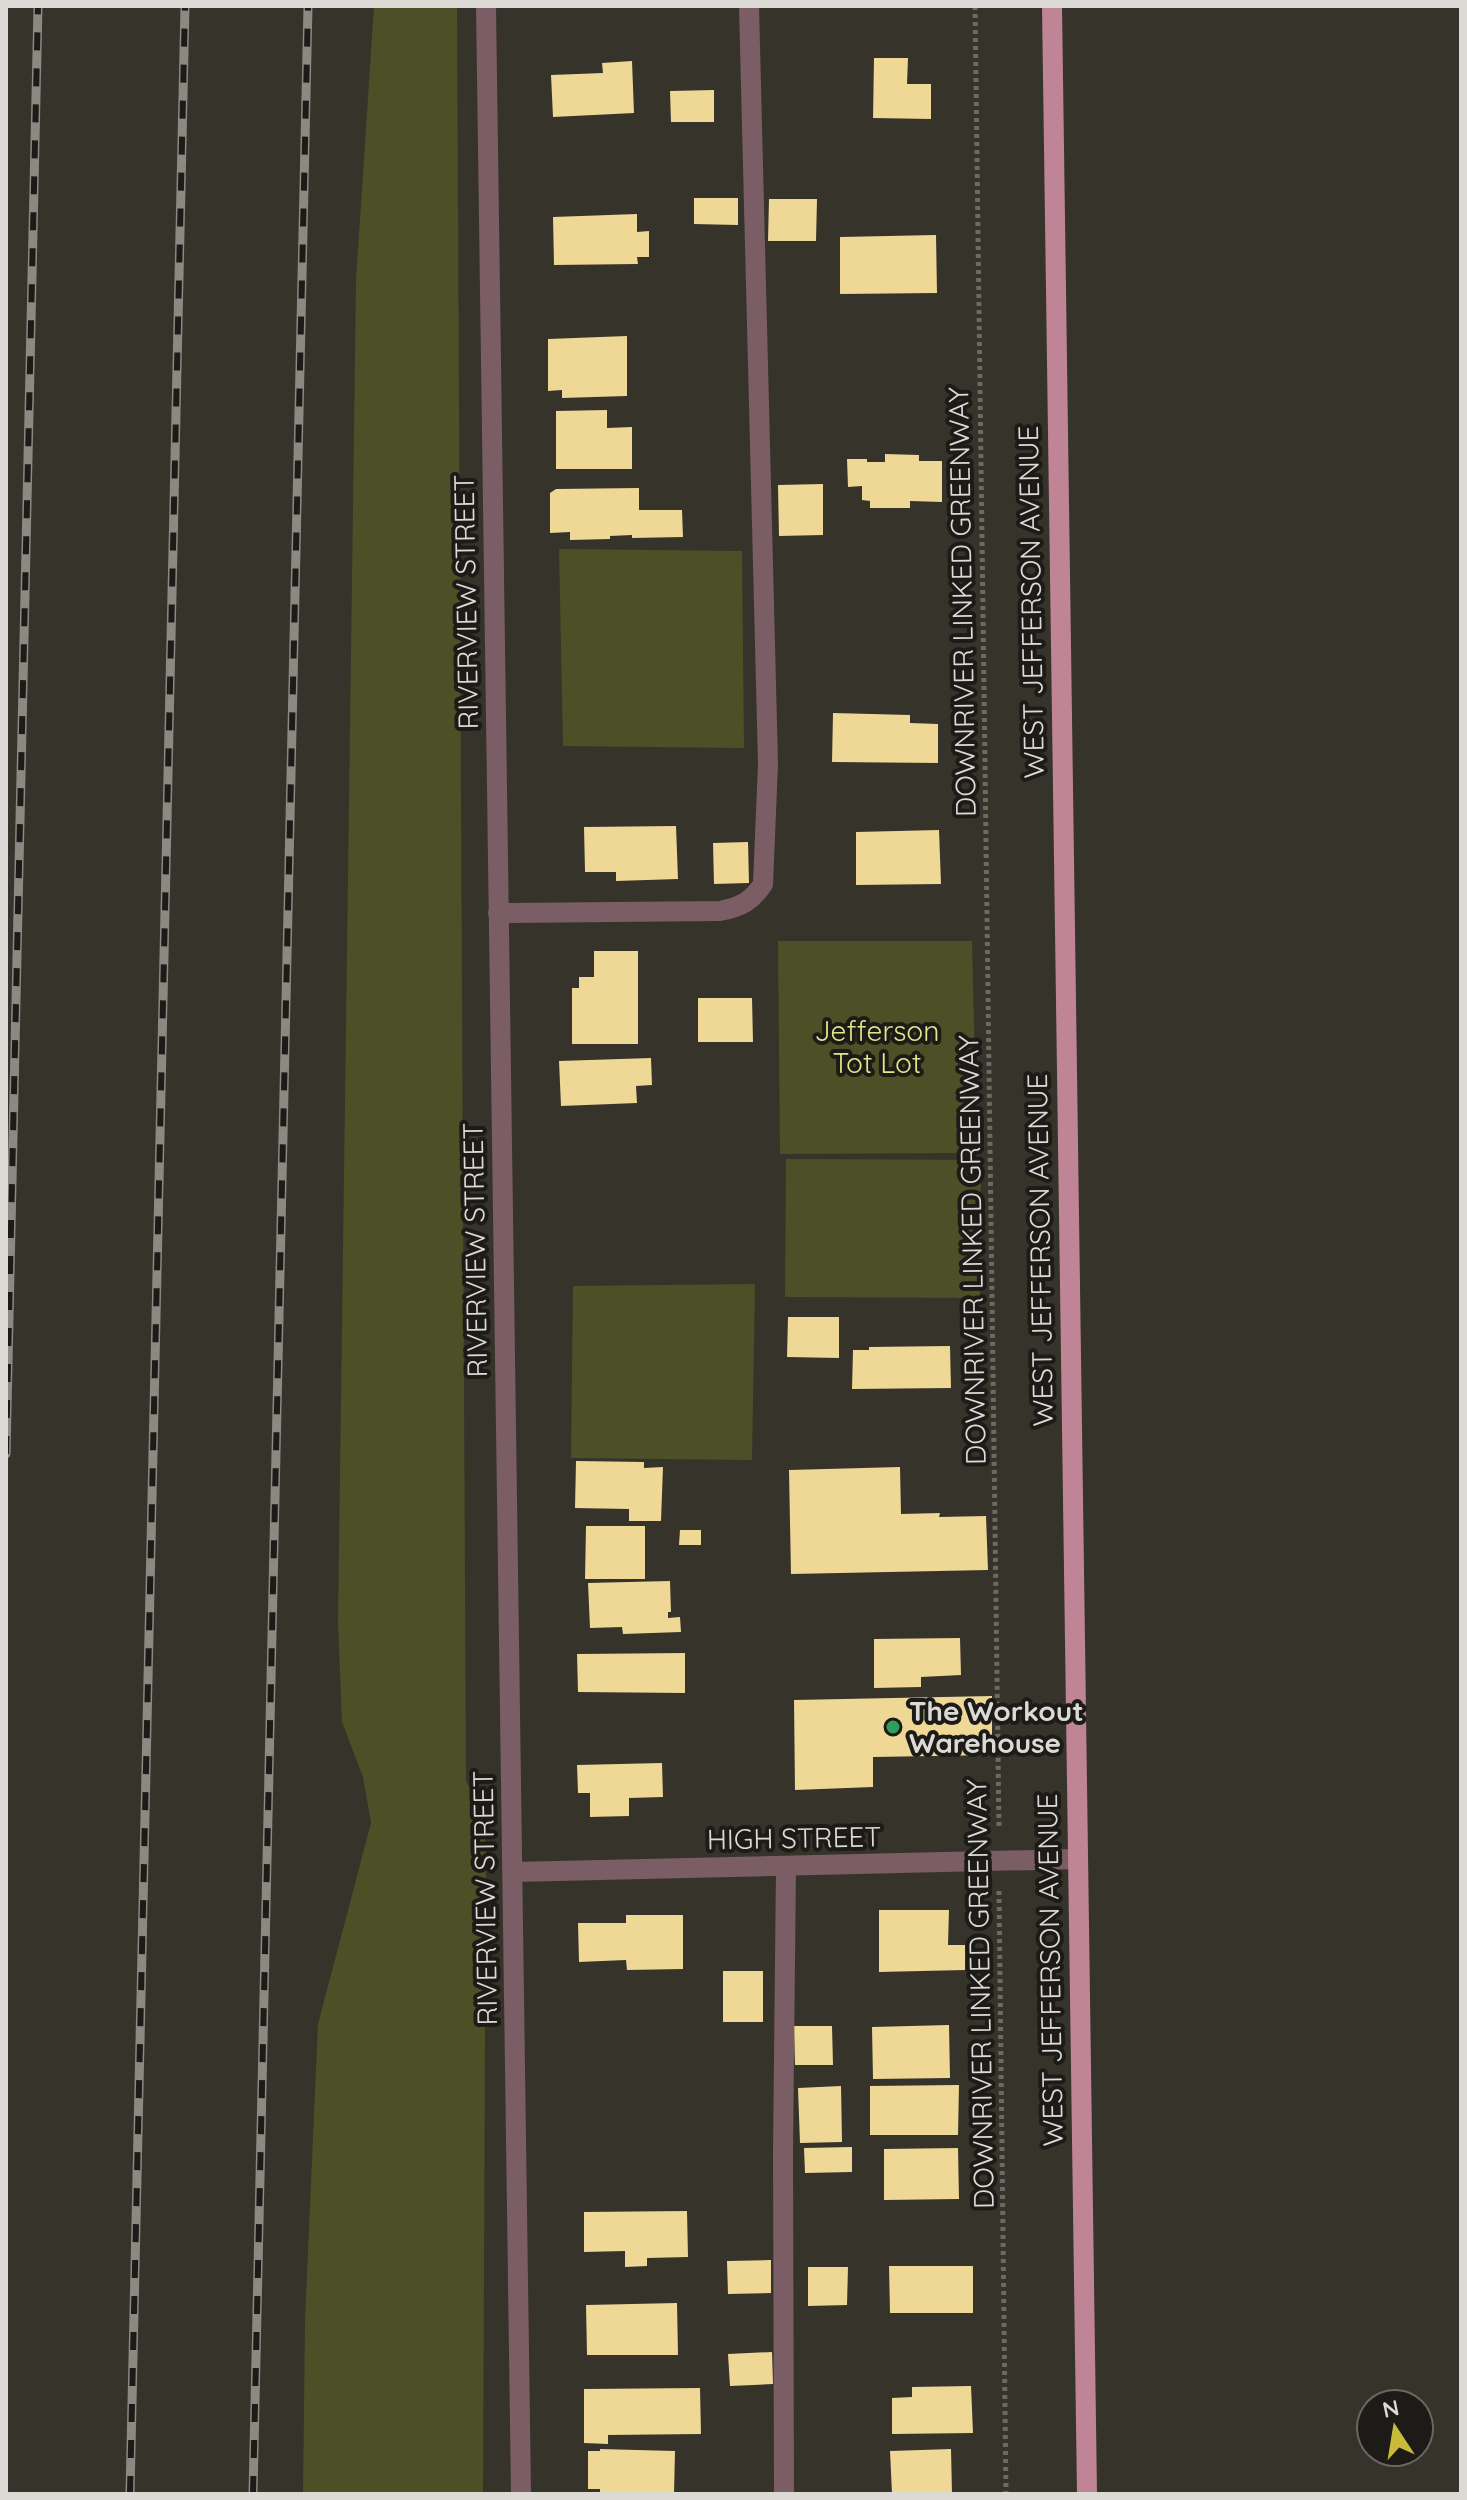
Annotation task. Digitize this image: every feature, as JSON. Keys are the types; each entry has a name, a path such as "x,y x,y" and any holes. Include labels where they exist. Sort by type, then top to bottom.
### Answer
{"main road":[{"name":"WEST JEFFERSON AVENUE","path":"1052,6 1087,2494"}],"street":[{"name":"RIVERVIEW STREET","path":"486,6 521,2494"},
{"path":"498,913 720,911 738,908 753,898 763,884 768,764 749,6"},
{"name":"HIGH STREET","path":"513,1872 1077,1859"},
{"path":"784,2494 786,1866"}],"path":[{"name":"DOWNRIVER LINKED GREENWAY","path":"975,6 1006,2494"}],"green space":[{"path":"374,6 457,6 466,1781 486,1821 483,2494 303,2494 305,2321 318,2024 371,1823 363,1777 342,1722 338,1623 356,281"},
{"path":"559,549 742,551 744,748 563,746"},
{"name":"Jefferson Tot Lot","path":"778,941 972,941 977,1153 780,1154"},
{"path":"786,1159 981,1160 980,1298 785,1297"},
{"path":"755,1284 752,1460 571,1458 573,1286"}],"building":[{"path":"874,58 908,58 907,84 931,84 931,119 873,118"},
{"path":"632,61 634,113 553,117 551,75 603,73 602,63"},
{"path":"714,90 714,122 671,122 670,91"},
{"path":"694,198 738,198 738,225 694,224"},
{"path":"769,199 817,199 816,241 768,241"},
{"path":"637,214 637,232 649,231 649,257 637,257 638,264 554,265 553,217"},
{"path":"936,235 937,293 840,294 840,237"},
{"path":"627,336 627,396 562,398 562,390 548,391 548,339"},
{"path":"607,410 607,428 632,427 632,469 556,469 556,411"},
{"path":"885,454 919,455 919,461 942,461 942,502 910,501 910,508 870,508 870,501 862,500 862,486 848,487 847,459 885,462"},
{"path":"823,484 823,535 779,536 778,485"},
{"path":"639,488 639,510 682,510 683,537 632,538 632,535 570,540 570,532 550,533 550,493 556,489"},
{"path":"833,713 910,715 910,723 938,724 938,763 832,762"},
{"path":"676,826 678,879 616,881 616,872 585,872 584,827"},
{"path":"939,830 941,884 856,885 856,832"},
{"path":"748,842 749,883 714,884 713,843"},
{"path":"594,951 638,951 638,1044 572,1044 572,988 579,988 579,977 594,977"},
{"path":"698,998 752,998 753,1042 698,1042"},
{"path":"651,1058 652,1085 636,1086 637,1103 561,1106 559,1061"},
{"path":"788,1317 839,1317 839,1358 787,1357"},
{"path":"950,1346 951,1388 852,1389 853,1350"},
{"path":"576,1461 644,1462 644,1468 663,1467 661,1521 629,1521 629,1509 575,1508"},
{"path":"900,1467 901,1514 986,1516 988,1570 791,1574 789,1470"},
{"path":"586,1526 645,1526 645,1579 585,1579"},
{"path":"680,1530 701,1530 701,1545 679,1545"},
{"path":"670,1581 671,1612 668,1612 668,1618 680,1617 681,1632 623,1634 622,1627 590,1628 588,1583"},
{"path":"960,1638 961,1675 921,1677 921,1687 874,1688 874,1639"},
{"path":"685,1653 685,1693 578,1692 577,1654"},
{"name":"The Workout Warehouse","path":"992,1696 992,1755 873,1757 873,1787 795,1790 794,1700"},
{"path":"662,1763 663,1797 629,1798 629,1816 590,1817 590,1793 578,1793 577,1765"},
{"path":"879,1910 949,1910 948,1945 965,1945 965,1970 879,1972"},
{"path":"626,1915 683,1915 683,1969 627,1970 626,1960 579,1962 578,1923 626,1923"},
{"path":"723,1971 763,1971 763,2022 723,2022"},
{"path":"949,2025 950,2078 873,2079 872,2027"},
{"path":"794,2026 832,2026 833,2065 795,2065"},
{"path":"959,2085 958,2135 870,2135 870,2086"},
{"path":"841,2086 842,2142 800,2143 798,2088"},
{"path":"852,2147 852,2172 805,2173 804,2148"},
{"path":"958,2148 959,2199 884,2200 884,2149"},
{"path":"687,2211 688,2257 647,2258 647,2266 625,2267 625,2251 584,2252 584,2212"},
{"path":"771,2260 771,2293 728,2294 727,2261"},
{"path":"889,2266 973,2266 973,2313 890,2313"},
{"path":"808,2267 848,2267 847,2305 808,2306"},
{"path":"677,2303 678,2355 587,2355 586,2305"},
{"path":"772,2352 773,2384 730,2386 728,2354"},
{"path":"971,2386 973,2433 892,2434 892,2398 912,2397 912,2387"},
{"path":"700,2388 701,2434 608,2435 608,2444 584,2443 584,2389"},
{"path":"951,2449 952,2494 892,2494 890,2451"},
{"path":"588,2451 675,2451 674,2494 600,2493 600,2489 588,2489"}],"railway":[{"path":"6,1454 38,6"},
{"path":"130,2494 185,6"},
{"path":"253,2494 308,6"}],"place":[{"name":"The Workout Warehouse","path":"893,1727"}]}
